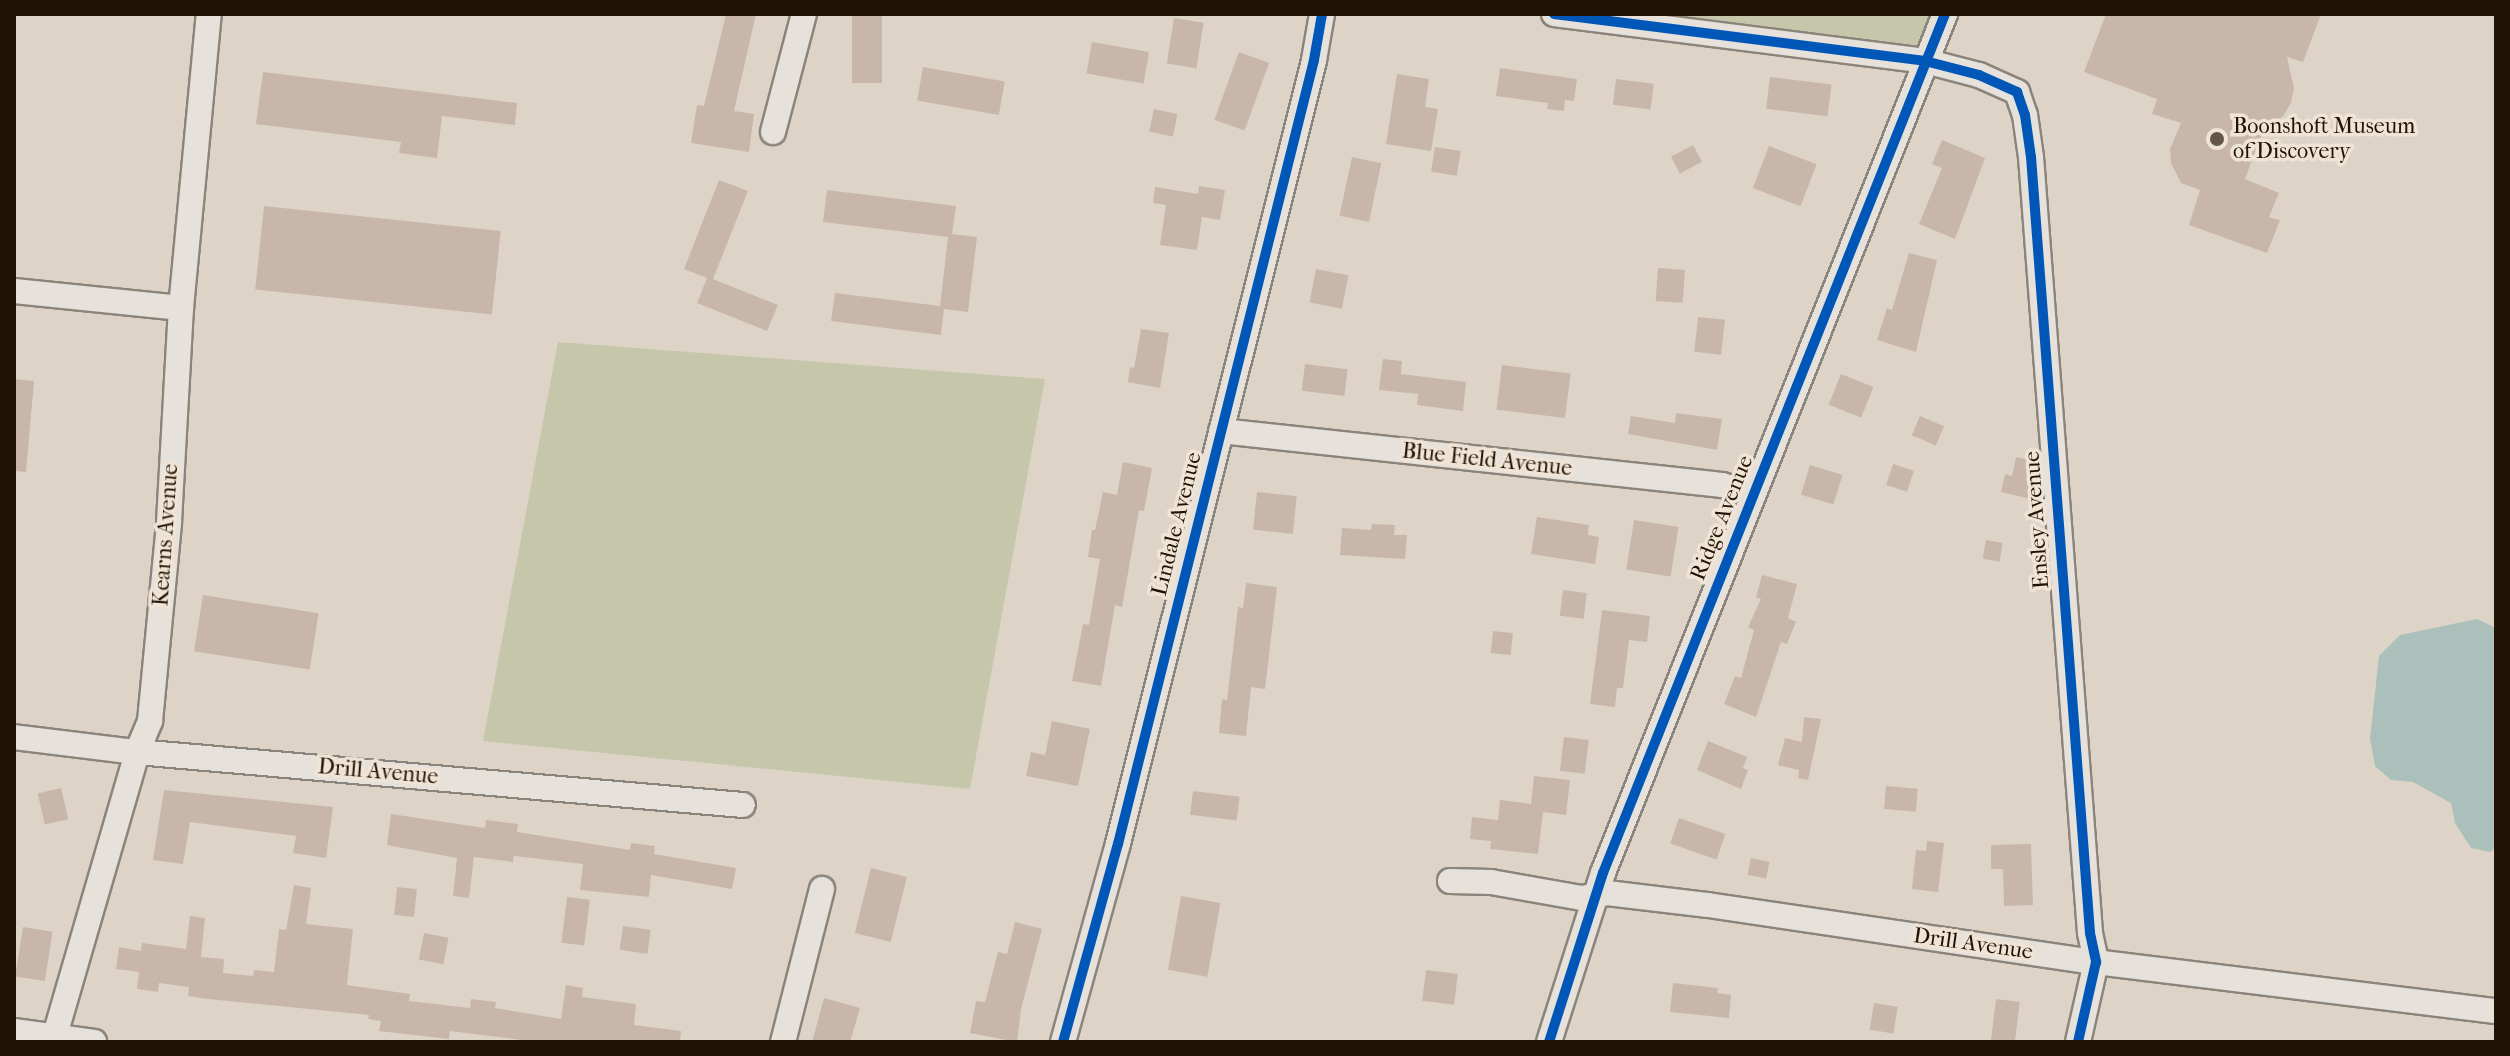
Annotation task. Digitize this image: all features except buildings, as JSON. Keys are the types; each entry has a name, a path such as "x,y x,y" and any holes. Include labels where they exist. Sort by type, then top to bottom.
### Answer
{"street":[{"name":"Kearns Avenue","path":"53,1039 137,752 150,721 169,522 181,308 209,14"},
{"path":"773,132 804,14"},
{"name":"Lindale Avenue","path":"1063,1042 1118,844 1314,60 1322,14"},
{"path":"1554,14 1925,61"},
{"name":"Ridge Avenue","path":"1549,1042 1596,895 1945,14"},
{"name":"Ensley Avenue","path":"1925,61 1979,75 2017,92 2025,115 2090,933 2096,962 2078,1042"},
{"path":"14,291 181,308"},
{"name":"Blue Field Avenue","path":"1221,431 1722,485 1753,494"},
{"name":"Drill Avenue","path":"14,737 137,752 743,805"},
{"name":"Drill Avenue","path":"1450,881 1491,882 1582,898 1607,893 1708,905 2096,962 2496,1011"},
{"path":"783,1042 822,889"},
{"path":"14,1031 53,1039 94,1042"}],"green space":[{"path":"1554,14 1945,14 1925,61"},
{"path":"558,342 1045,379 970,789 483,741"}],"water":[{"path":"2477,619 2496,628 2496,846 2491,852 2471,848 2455,823 2451,803 2413,782 2391,780 2375,766 2370,739 2379,656 2400,635"}],"cycle path":[{"path":"1063,1042 1118,844 1314,60 1322,14"},
{"path":"1554,14 1925,61 1979,75 2017,92 2025,115 2031,157 2090,933 2096,962 2078,1042"},
{"path":"1549,1042 1603,873 1945,14"}],"place":[{"name":"Boonshoft Museum of Discovery","path":"2217,139"}]}
